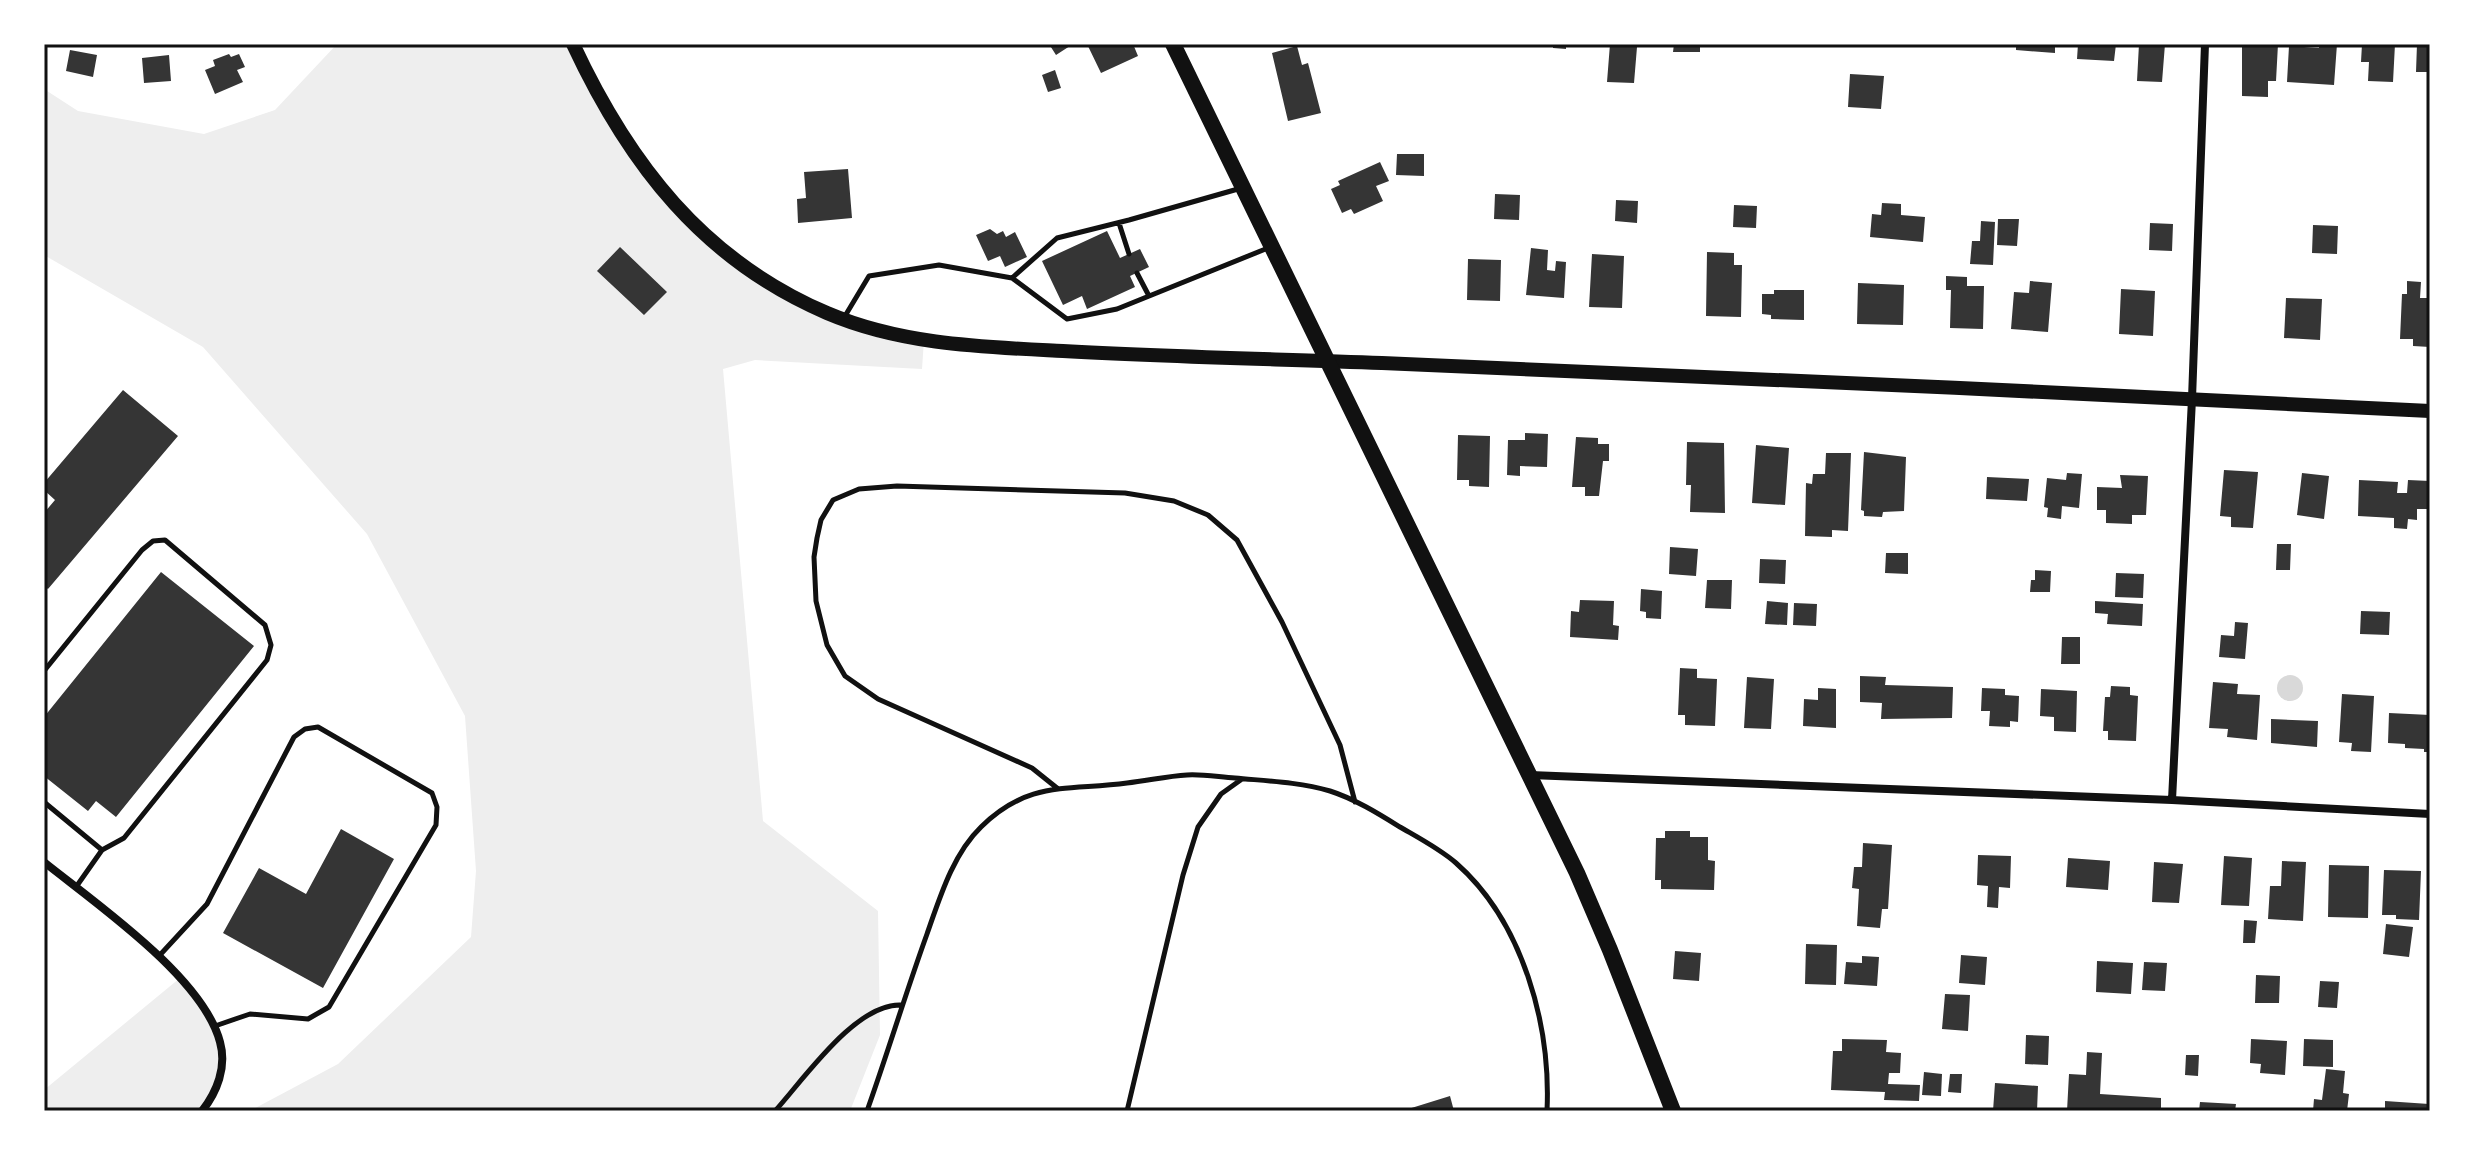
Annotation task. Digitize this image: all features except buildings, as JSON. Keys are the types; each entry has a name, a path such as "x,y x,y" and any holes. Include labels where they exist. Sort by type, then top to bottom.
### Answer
{"main road":[{"path":"1173,44 1530,775 1605,937 1673,1111"}],"street":[{"path":"573,44 605,109 650,177 724,252 791,295 843,319 896,335 961,345 1110,354 2430,411"},
{"path":"2172,800 2192,399 2205,44"},
{"path":"1530,775 2172,800 2430,814"},
{"path":"44,862 158,957 195,995 215,1026 221,1044 221,1070 219,1082 202,1111"}],"lane":[{"path":"1012,278 1057,238 1243,187"},
{"path":"1119,223 1129,254"},
{"path":"843,319 869,276 939,265 1012,278 1067,319 1117,309 1272,246"},
{"path":"1137,273 1149,296"},
{"path":"1057,788 1032,768 878,699 845,676 823,634 815,588 817,538 821,520 833,500 859,489 897,486 1125,493 1174,501 1208,515 1237,540 1282,622 1340,745 1355,802"},
{"path":"44,671 142,550 153,541 165,540 265,625 271,645 267,660 124,838 102,850 75,887"},
{"path":"158,957 207,904 294,737 305,729 318,727 432,793 437,807 436,825 329,1007 308,1019 250,1014 215,1026"},
{"path":"867,1111 901,1005 945,887 970,838 1009,804 1037,791 1188,774 1277,780 1332,792 1416,836 1456,863 1505,924 1532,992 1547,1064 1547,1111"},
{"path":"1127,1111 1183,875 1198,827 1221,794 1243,779"},
{"path":"44,802 102,850"},
{"path":"775,1111 857,1020 891,1005 901,1005"}],"shaded area":[{"path":"337,44 573,44 670,200 791,295 924,340 922,369 755,360 723,369 763,821 878,911 880,1035 850,1111 250,1111 338,1064 471,937 476,871 465,716 367,534 203,347 44,255 44,89 78,111 204,134 275,110"},
{"path":"2290,675 2299,679 2303,688 2299,697 2290,701 2281,697 2277,688 2281,679"},
{"path":"180,978 215,1026 221,1070 204,1110 218,1111 44,1111 44,1090"}]}
